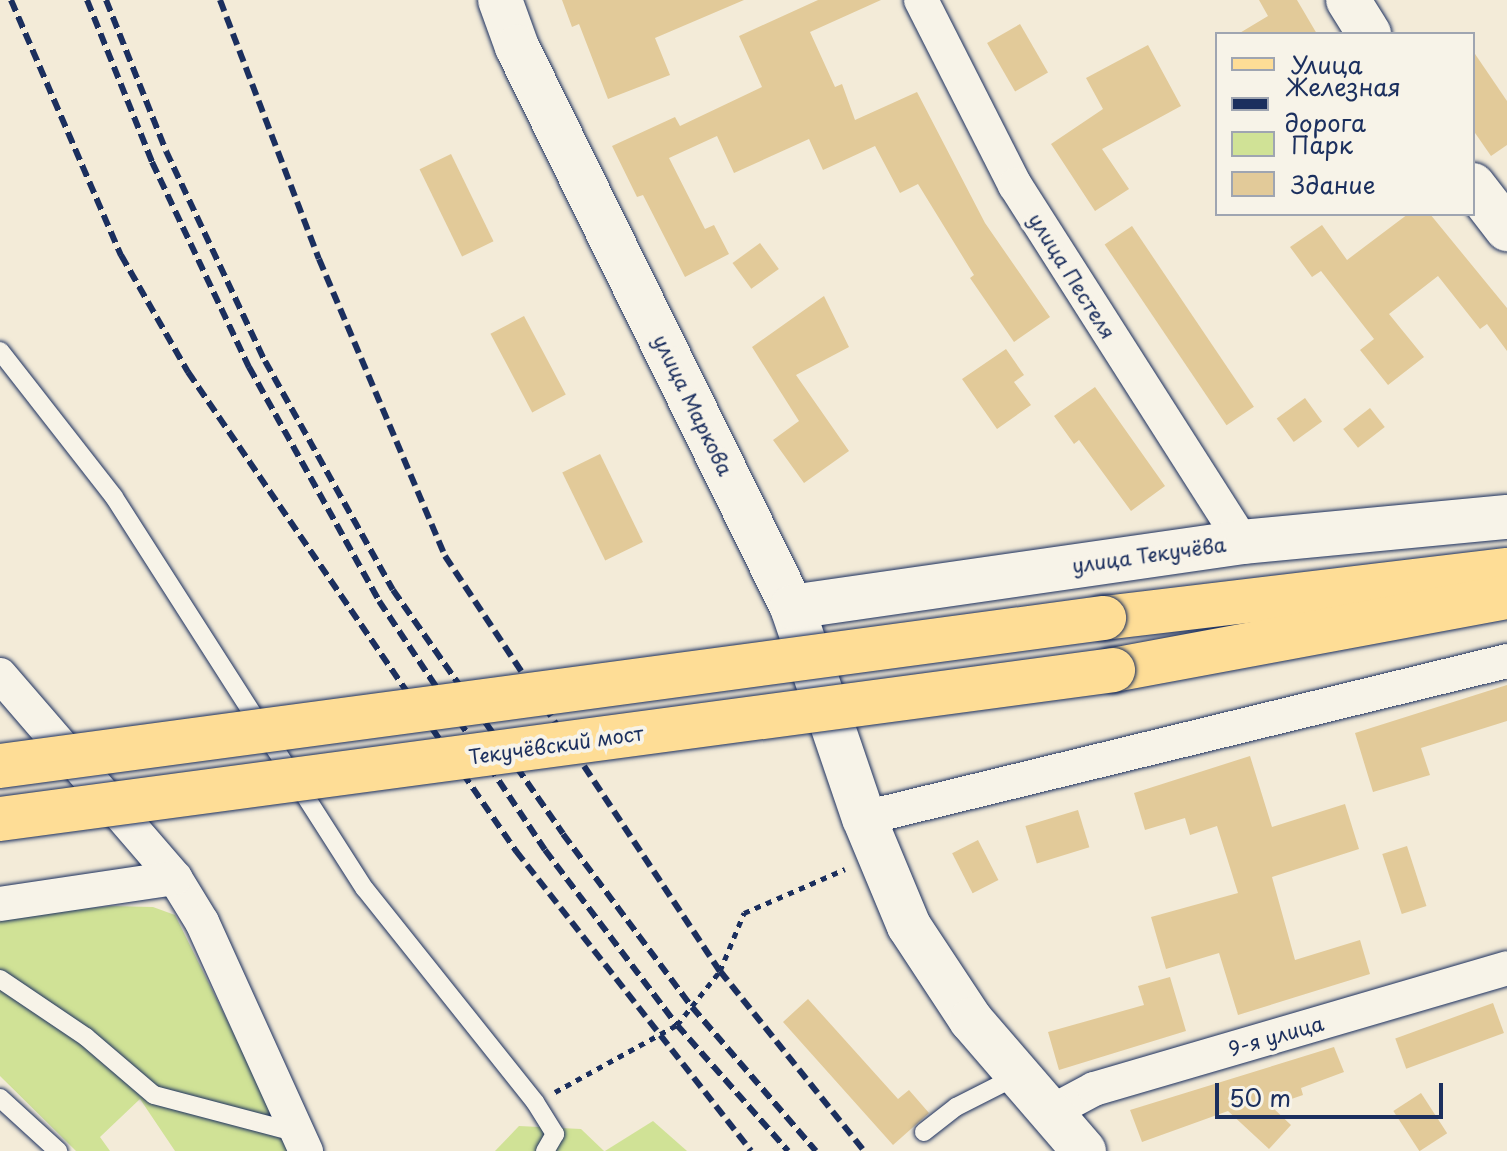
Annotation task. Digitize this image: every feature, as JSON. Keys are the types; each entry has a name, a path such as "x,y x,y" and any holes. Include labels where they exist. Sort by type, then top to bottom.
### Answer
{"main road":[{"path":"0,766 1104,618 1507,570"},
{"name":"Текучёвский мост","path":"0,819 1113,670 1507,597"}],"street":[{"name":"улица Маркова","path":"500,0 517,47 792,607 871,836 909,926 971,1020 1084,1151"},
{"name":"улица Пестеля","path":"921,0 1015,185 1242,542"},
{"path":"1348,0 1368,32"},
{"path":"1475,188 1507,229"},
{"name":"улица Текучёва","path":"792,607 1242,542 1507,517"},
{"path":"871,836 1507,661"},
{"path":"0,675 175,878 202,922 302,1142"},
{"path":"0,904 175,878"},
{"name":"9-я улица","path":"1049,1113 1094,1089 1505,974"}],"lane":[{"path":"0,351 114,497 365,889 535,1102 555,1134 545,1151"},
{"path":"0,979 86,1037 154,1095 302,1142"},
{"path":"924,1132 956,1107 1017,1076"},
{"path":"0,1098 58,1151"}],"path":[{"path":"535,1102 677,1025 720,971 744,913 871,836"}],"green space":[{"path":"111,906 153,907 175,915 292,1151 175,1151 140,1099 100,1137 110,1151 76,1151 0,1076 0,917"},
{"path":"653,1121 687,1151 605,1151"},
{"path":"519,1126 581,1129 604,1151 495,1151"}],"building":[{"path":"562,0 744,0 655,38 670,75 608,99 579,24 572,27"},
{"path":"818,0 881,0 810,32 835,87 842,84 855,120 917,92 985,223 1050,317 1014,342 970,278 974,275 918,184 900,193 875,146 823,170 809,139 734,173 717,136 669,158 705,229 714,225 729,254 685,277 643,195 637,197 612,146 675,117 680,126 762,87 739,36"},
{"path":"1259,0 1297,0 1316,32 1241,32 1268,16"},
{"path":"1020,24 1048,72 1015,91 987,43"},
{"path":"1148,45 1181,106 1102,149 1129,189 1095,211 1051,144 1103,109 1086,78"},
{"path":"1475,54 1507,101 1507,145 1491,156 1475,133"},
{"path":"451,154 494,241 462,257 420,169"},
{"path":"1405,216 1432,216 1507,308 1507,351 1487,324 1480,329 1438,276 1389,314 1424,357 1388,385 1360,350 1374,339 1321,271 1312,277 1290,247 1322,225 1347,260"},
{"path":"1132,226 1254,407 1227,425 1105,244"},
{"path":"760,243 779,269 751,289 732,263"},
{"path":"824,296 849,347 796,375 849,451 804,483 773,440 799,421 752,347"},
{"path":"524,316 566,395 532,412 490,334"},
{"path":"1006,349 1024,375 1014,382 1031,405 997,429 962,379"},
{"path":"1095,387 1165,486 1131,511 1079,440 1074,444 1054,416"},
{"path":"1305,398 1322,421 1294,442 1277,419"},
{"path":"1370,408 1385,427 1358,448 1343,429"},
{"path":"600,454 643,542 605,560 562,472"},
{"path":"1507,685 1507,721 1421,748 1430,775 1373,792 1355,733"},
{"path":"1250,756 1272,827 1345,804 1359,849 1272,877 1295,960 1360,940 1370,974 1238,1015 1219,953 1166,969 1151,917 1238,893 1217,826 1190,835 1185,818 1145,830 1134,793"},
{"path":"1078,810 1089,847 1037,863 1025,826"},
{"path":"978,840 998,880 973,893 952,853"},
{"path":"1407,846 1426,906 1402,914 1382,854"},
{"path":"1170,977 1186,1031 1059,1070 1048,1032 1144,1005 1138,986"},
{"path":"808,999 898,1099 909,1090 929,1113 893,1145 783,1022"},
{"path":"1493,1003 1504,1033 1406,1069 1395,1039"},
{"path":"1334,1047 1344,1072 1301,1088 1303,1095 1271,1106 1291,1125 1269,1149 1228,1111 1142,1142 1130,1110"},
{"path":"1421,1093 1447,1133 1419,1151 1393,1111"}],"railway":[{"path":"11,0 121,255 188,372 516,851 751,1151"},
{"path":"87,0 152,162 249,367 379,601 545,850 677,1025 788,1151"},
{"path":"106,0 166,151 265,361 393,590 563,834 692,1007 816,1151"},
{"path":"220,0 319,259 445,556 720,971 864,1151"}]}
